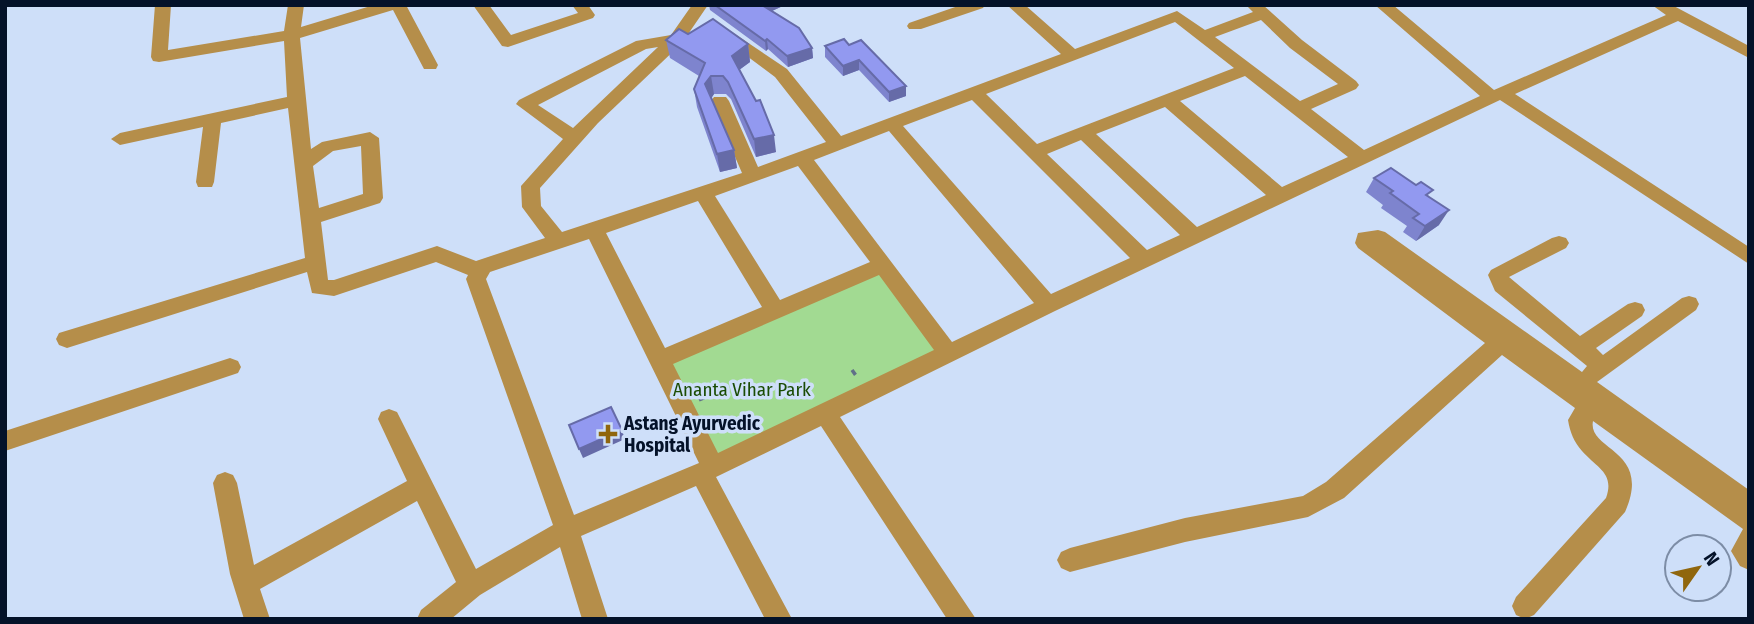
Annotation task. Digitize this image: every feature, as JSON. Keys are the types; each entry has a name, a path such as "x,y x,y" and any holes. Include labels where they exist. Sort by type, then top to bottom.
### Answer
{"street":[{"path":"163,5 159,57 292,35 392,5"},
{"path":"296,5 292,35 296,101 319,287 334,288 437,254 480,271"},
{"path":"398,5 430,65"},
{"path":"481,5 508,42 587,15 580,5"},
{"path":"915,26 977,5"},
{"path":"1015,5 1072,55"},
{"path":"1383,5 1497,95 1749,257"},
{"path":"558,241 532,206 530,186 676,39 698,8 781,73 837,144"},
{"path":"1203,36 1258,10 1296,44 1350,85 1298,108"},
{"path":"430,619 471,586 567,530 707,470 1668,11 1749,53"},
{"path":"596,619 477,279 482,267 753,176 1177,16 1363,158"},
{"path":"575,138 525,104 642,45 676,39"},
{"path":"1034,152 1246,69"},
{"path":"974,92 1144,260"},
{"path":"1167,100 1280,196"},
{"path":"120,139 296,101"},
{"path":"720,101 753,176"},
{"path":"205,181 213,119"},
{"path":"892,124 1048,305"},
{"path":"1084,133 1194,236"},
{"path":"304,164 328,146 370,138 373,198 311,218"},
{"path":"802,158 948,353"},
{"path":"703,193 775,310"},
{"path":"594,229 683,407 707,470 779,619"},
{"path":"1749,504 1586,395 1501,342 1372,250 1365,243 1365,238 1378,237 1586,395 1749,520"},
{"path":"1559,243 1502,272 1499,279 1502,285 1602,366"},
{"path":"67,339 316,261"},
{"path":"660,360 883,265"},
{"path":"1525,606 1616,504 1623,490 1623,477 1616,467 1589,443 1579,429 1586,395 1602,366 1689,304"},
{"path":"1580,348 1635,310"},
{"path":"1070,560 1185,530 1308,506 1335,490 1501,342"},
{"path":"5,441 230,367"},
{"path":"824,412 963,619"},
{"path":"389,419 471,586"},
{"path":"225,483 246,583 257,619"},
{"path":"246,583 421,486"},
{"path":"1749,538 1744,551 1749,558"}],"path":[{"path":"683,407 726,389"}],"green space":[{"name":"Ananta Vihar Park","path":"882,271 943,352 715,465 662,361"}],"building":[{"path":"715,5 762,5 799,28 812,48 787,56 767,39 765,41"},
{"path":"713,19 748,44 732,56 756,101 760,100 774,135 754,139 728,82 723,76 711,76 705,84 734,150 717,154 694,89 705,63 666,40 679,29 688,34"},
{"path":"844,39 849,45 861,40 906,86 889,92 859,60 843,66 825,46"},
{"path":"1391,168 1416,185 1421,182 1433,190 1426,195 1449,210 1425,226 1413,218 1419,214 1374,178"},
{"path":"611,407 622,430 579,449 569,425"}],"place":[{"name":"Astang Ayurvedic Hospital","path":"608,434"}]}
